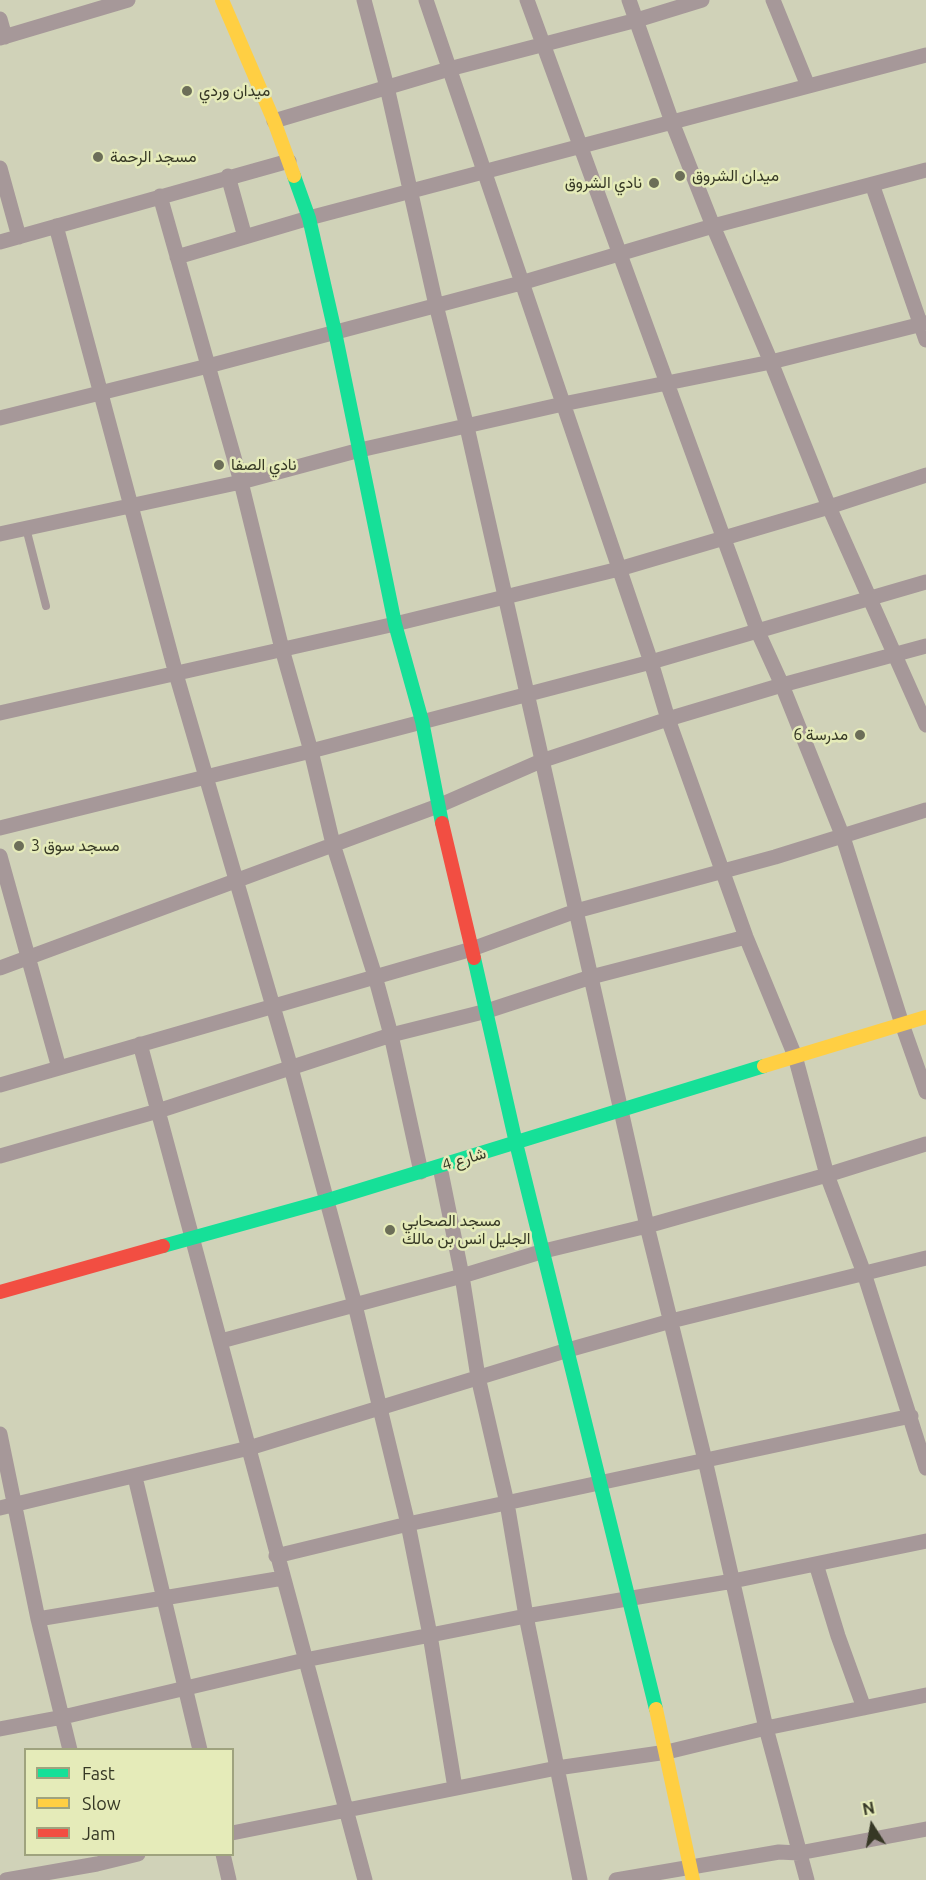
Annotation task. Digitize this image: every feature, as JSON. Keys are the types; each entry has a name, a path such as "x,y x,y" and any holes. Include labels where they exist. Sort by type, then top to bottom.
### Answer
{"street":[{"path":"0,19 2,37 128,0"},
{"path":"222,0 274,121 309,218 360,450 395,624 422,721 438,806 516,1143 667,1752 691,1873"},
{"path":"364,0 387,87 436,305 467,427 647,1226 705,1460 766,1728 807,1880"},
{"path":"426,0 651,662 668,719 746,937 795,1056 826,1175 864,1273 926,1467"},
{"path":"527,0 758,632 782,685 843,837 926,1092"},
{"path":"629,0 672,122 713,226 829,507 926,725"},
{"path":"274,121 449,69 637,20 702,0"},
{"path":"773,0 808,86"},
{"path":"177,257 309,218 483,171 926,55"},
{"path":"0,242 228,176 289,161"},
{"path":"0,168 19,237"},
{"path":"1,413 100,393 208,366 521,283 713,226 926,171"},
{"path":"228,176 245,237"},
{"path":"872,184 923,324 926,340"},
{"path":"160,196 241,482 333,844 375,976 391,1035 421,1172"},
{"path":"56,226 176,674 291,1068 355,1305 408,1524 430,1635 455,1788"},
{"path":"0,534 241,482 360,450 771,362 923,324"},
{"path":"0,713 395,624 619,569 829,507 926,474"},
{"path":"0,828 311,751 651,662 926,582"},
{"path":"0,968 438,806 542,762 668,719 926,646"},
{"path":"0,1085 472,949 576,911 722,872 926,810"},
{"path":"0,856 59,1068"},
{"path":"0,1156 158,1111 391,1035 487,1011 591,977 746,937"},
{"name":"شارع 4","path":"0,1292 326,1201 926,1017"},
{"path":"140,1044 365,1880"},
{"path":"221,1341 462,1276 544,1251 647,1226 926,1144"},
{"path":"440,1167 462,1276 478,1377 507,1503 526,1616 580,1880"},
{"path":"7,1507 249,1448 478,1377 671,1321 926,1258"},
{"path":"276,1556 408,1524 911,1416"},
{"path":"0,1434 7,1507 38,1618 70,1748"},
{"path":"135,1477 200,1748"},
{"path":"0,1730 305,1660 526,1616 733,1581 926,1541"},
{"path":"816,1564 838,1636 864,1708"},
{"path":"38,1618 283,1578"},
{"path":"234,1833 557,1768 667,1752 766,1728 926,1695"},
{"path":"616,1880 691,1873 779,1852 799,1853 926,1829"},
{"path":"6,1880 96,1859 121,1856"},
{"path":"223,1856 229,1880"},
{"path":"96,1859 101,1880"}],"lane":[{"path":"26,528 46,606"}],"traffic: fast":[{"path":"294,176 309,218 335,332 395,624 422,721 442,823"},
{"path":"474,958 516,1143 656,1709"},
{"path":"163,1246 325,1201 764,1066"}],"traffic: slow":[{"path":"222,0 274,121 294,176"},
{"path":"764,1066 926,1017"},
{"path":"656,1709 693,1880"}],"traffic: jam":[{"path":"442,823 474,958"},
{"path":"0,1292 163,1246"}],"place":[{"name":"ميدان وردي","path":"187,91"},
{"name":"مسجد الرحمة","path":"98,157"},
{"name":"ميدان الشروق","path":"680,176"},
{"name":"نادي الشروق","path":"654,183"},
{"name":"نادي الصفا","path":"219,465"},
{"name":"مدرسة 6","path":"860,735"},
{"name":"مسجد سوق 3","path":"19,846"},
{"name":"مسجد الصحابي الجليل انس بن مالك","path":"390,1230"}]}
